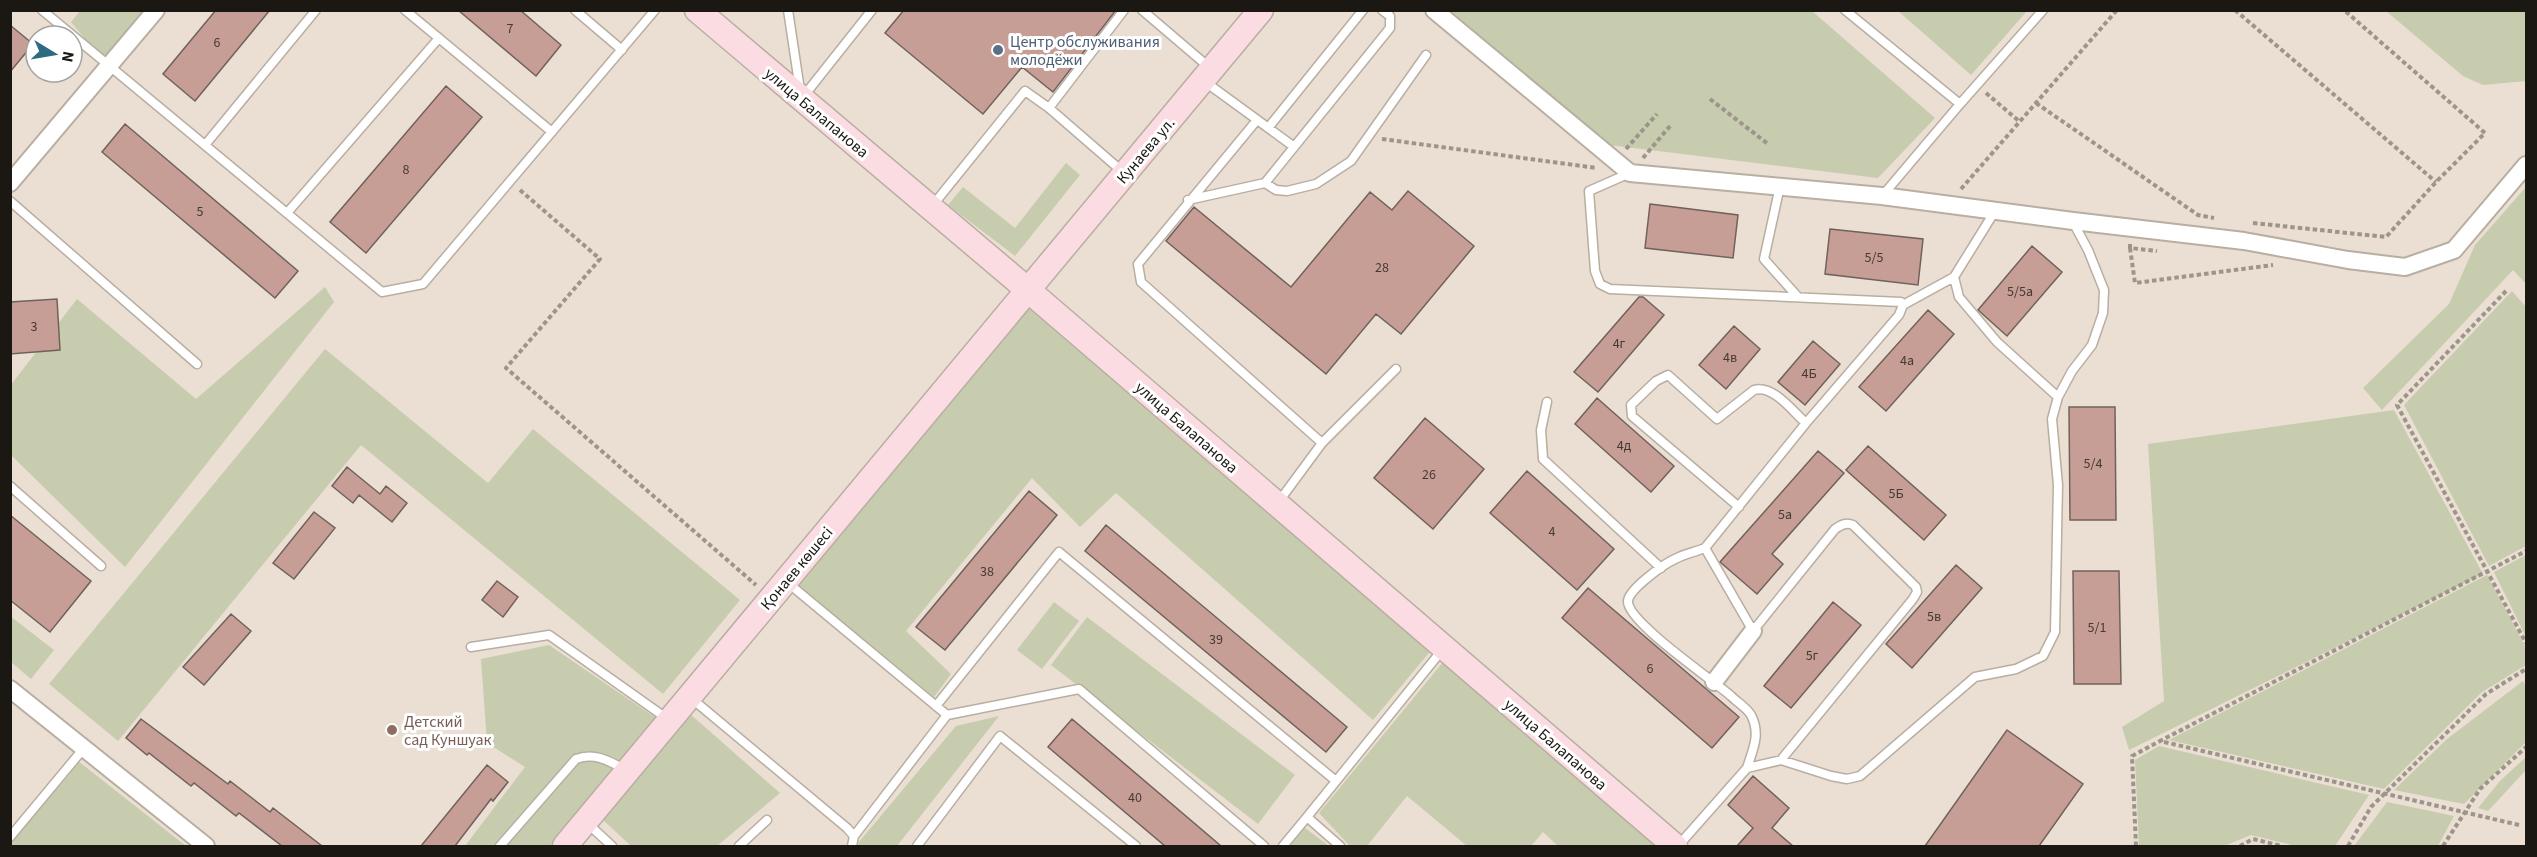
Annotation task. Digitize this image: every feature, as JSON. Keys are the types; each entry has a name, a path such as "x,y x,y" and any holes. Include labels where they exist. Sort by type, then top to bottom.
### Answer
{"street":[{"path":"10,183 156,10"},
{"name":"улица Балапанова","path":"697,10 1029,290 1676,846"},
{"name":"Кунаева ул.","path":"1029,290 1261,10"},
{"path":"1434,10 1630,172 1882,196 2244,241 2348,260 2405,267 2454,250 2526,165"},
{"name":"Қонаев көшесі","path":"565,846 1029,290"},
{"path":"1714,682 1753,631"},
{"path":"10,689 206,846"}],"lane":[{"path":"42,10 382,292 423,284 656,10"},
{"path":"205,145 316,10"},
{"path":"405,10 552,132"},
{"path":"575,10 622,50"},
{"path":"788,10 801,99"},
{"path":"801,99 872,10"},
{"path":"1049,108 1124,10"},
{"path":"1142,10 1257,120 1293,146"},
{"path":"1268,128 1363,10"},
{"path":"1188,200 1265,183 1390,28 1390,16 1383,10"},
{"path":"1845,10 1960,104"},
{"path":"1882,196 2043,10"},
{"path":"287,213 439,38"},
{"path":"1265,183 1276,190 1287,191 1316,184 1351,161 1426,55"},
{"path":"931,208 1025,91 1049,108 1125,173"},
{"path":"1257,120 1188,200 1138,264 1141,282 1322,443"},
{"path":"1630,172 1589,191 1595,271 1600,284 1610,290 1797,296 1901,302 1903,305"},
{"path":"1779,186 1764,259 1797,296"},
{"path":"10,201 197,364"},
{"path":"1676,846 1747,768 1758,735 1750,714 1630,612 1628,601 1631,593 1675,559 1705,548 1806,423 1899,315 1903,305 1954,277 1995,211"},
{"path":"1747,768 1781,760 1832,776 1846,778 1860,776 1975,677 2016,669 2043,656 2055,632 2058,485 2052,419 2058,397 2072,370 2092,345 2103,313 2104,290 2073,221"},
{"path":"1954,277 1959,297 1997,342 2058,397"},
{"path":"1277,504 1322,443 1396,369"},
{"path":"1739,507 1632,416 1631,405 1656,381 1668,375 1717,419 1754,390 1761,388 1769,390 1806,423"},
{"path":"1547,402 1541,430 1543,459 1661,568"},
{"path":"10,486 101,566"},
{"path":"1705,548 1753,631 1834,529 1848,523 1916,587 1917,592 1913,599 1781,760"},
{"path":"936,706 1059,552 1336,781"},
{"path":"778,589 947,715"},
{"path":"471,647 549,634 669,720"},
{"path":"1283,846 1444,647"},
{"path":"852,846 854,836 947,715 1079,689 1264,846"},
{"path":"689,696 854,836"},
{"path":"917,846 1000,736 1136,846"},
{"path":"10,837 84,748"},
{"path":"500,846 576,759 588,755 601,758 629,771"},
{"path":"1307,817 1340,846"},
{"path":"739,846 767,820"},
{"path":"586,821 612,846"}],"path":[{"path":"1947,204 2116,10"},
{"path":"2235,10 2436,182"},
{"path":"2244,241 2251,223 2385,237 2485,133 2344,10"},
{"path":"1977,85 2020,122"},
{"path":"1710,99 1768,144"},
{"path":"2036,103 2198,215 2219,218"},
{"path":"1616,161 1657,114"},
{"path":"1369,138 1630,172 1670,126"},
{"path":"511,181 600,259 506,368 778,589"},
{"path":"2130,248 2135,283 2279,264"},
{"path":"2506,291 2397,405 2526,643"},
{"path":"2136,846 2132,756 2526,551"},
{"path":"2348,846 2371,807 2385,793 2486,694 2526,669"},
{"path":"2160,741 2519,825"},
{"path":"2443,846 2480,789 2526,747"},
{"path":"2240,846 2253,839 2282,846"}],"green space":[{"path":"1897,10 2027,10 2027,11 1971,75"},
{"path":"80,11 145,11 103,61 84,38 84,24 71,22"},
{"path":"1449,11 1812,11 1935,118 1878,178 1609,145"},
{"path":"2386,11 2526,11 2526,81 2483,85 2463,76"},
{"path":"1066,163 1080,175 1015,256 948,205 963,187 1015,228"},
{"path":"2526,187 2526,284 2513,270 2382,410 2363,388 2449,304 2475,245"},
{"path":"325,287 334,302 125,567 11,455 10,386 77,299 196,399"},
{"path":"2512,291 2526,307 2526,546 2489,566 2404,405"},
{"path":"1032,298 1433,648 1373,720 1116,493 1080,527 1032,478 906,631 951,674 934,697 793,581"},
{"path":"325,349 488,483 533,429 740,600 663,694 361,445 118,741 49,684"},
{"path":"2394,410 2483,574 2129,750 2122,727 2164,701 2148,444"},
{"path":"2526,555 2526,637 2494,572"},
{"path":"2487,575 2526,648 2526,665 2482,692 2384,789 2169,740"},
{"path":"1054,602 1079,621 1042,669 1017,650"},
{"path":"10,616 54,650 31,679 11,662"},
{"path":"1087,617 1295,775 1258,824 1051,665"},
{"path":"549,645 659,720 554,846 465,846 525,767 487,743 481,659"},
{"path":"1448,656 1664,846 1558,846 1543,832 1531,846 1467,846 1407,796 1367,846 1350,846 1319,813"},
{"path":"2523,681 2526,687 2526,742 2464,804 2394,790 2447,739"},
{"path":"690,714 780,793 717,846 631,846 601,818"},
{"path":"999,716 897,846 858,846 956,726"},
{"path":"2159,746 2369,795 2335,846 2296,846 2251,835 2224,846 2139,846 2135,760"},
{"path":"73,757 186,846 11,846 11,841 70,774"},
{"path":"2526,757 2526,770 2488,811 2478,808 2500,781"},
{"path":"2387,802 2454,816 2438,846 2354,846"},
{"path":"1305,828 1329,846 1290,846"}],"building":[{"path":"216,10 270,10 195,101 163,74"},
{"path":"458,10 520,10 561,45 536,76"},
{"name":"Центр обслуживания молодёжи","path":"904,10 1116,10 1053,92 1022,67 983,114 885,33"},
{"path":"10,25 24,37 24,55 10,72"},
{"path":"446,86 482,117 366,253 330,222"},
{"path":"125,124 298,271 275,298 102,152"},
{"path":"1408,191 1474,246 1401,334 1376,314 1326,374 1166,241 1194,207 1291,287 1370,192 1392,210"},
{"path":"1650,204 1738,215 1733,258 1645,248"},
{"path":"1830,229 1923,239 1918,285 1825,274"},
{"path":"2032,246 2062,272 2007,336 1978,310"},
{"path":"1639,297 1643,297 1664,315 1598,392 1574,372"},
{"path":"57,299 60,350 10,354 10,302"},
{"path":"1928,310 1954,334 1886,411 1859,387"},
{"path":"1734,326 1760,349 1726,389 1699,365"},
{"path":"1813,341 1840,364 1805,405 1778,382"},
{"path":"1597,398 1674,466 1651,492 1575,424"},
{"path":"2069,407 2115,407 2116,520 2070,520"},
{"path":"1425,418 1484,469 1433,529 1374,478"},
{"path":"1868,446 1946,515 1924,540 1846,470"},
{"path":"1818,451 1844,473 1772,554 1783,564 1757,594 1720,562"},
{"path":"347,467 380,494 386,486 407,503 392,522 359,495 353,503 332,486"},
{"path":"1527,471 1614,549 1577,590 1490,513"},
{"path":"1029,491 1057,515 945,650 916,627"},
{"path":"314,512 335,528 294,579 273,563"},
{"path":"10,515 91,581 50,632 10,600"},
{"path":"1106,525 1347,727 1326,752 1085,551"},
{"path":"1956,565 1982,588 1912,668 1886,644"},
{"path":"2073,571 2119,571 2121,684 2074,684"},
{"path":"497,581 518,597 503,617 482,600"},
{"path":"1588,588 1739,717 1712,748 1562,618"},
{"path":"1833,602 1861,625 1791,708 1764,686"},
{"path":"231,614 251,631 204,685 183,667"},
{"path":"141,719 228,784 230,781 270,812 273,808 322,846 282,846 239,813 236,816 194,783 191,786 126,738"},
{"path":"1072,719 1221,846 1165,846 1048,747"},
{"path":"2007,730 2083,784 2039,846 1925,846"},
{"path":"487,765 508,782 493,801 491,799 455,846 421,846"},
{"path":"1753,776 1789,808 1772,828 1793,846 1737,846 1753,828 1728,805"}],"place":[{"name":"Центр обслуживания молодёжи","path":"998,50"},
{"name":"Детский сад Куншуак","path":"392,730"}]}
